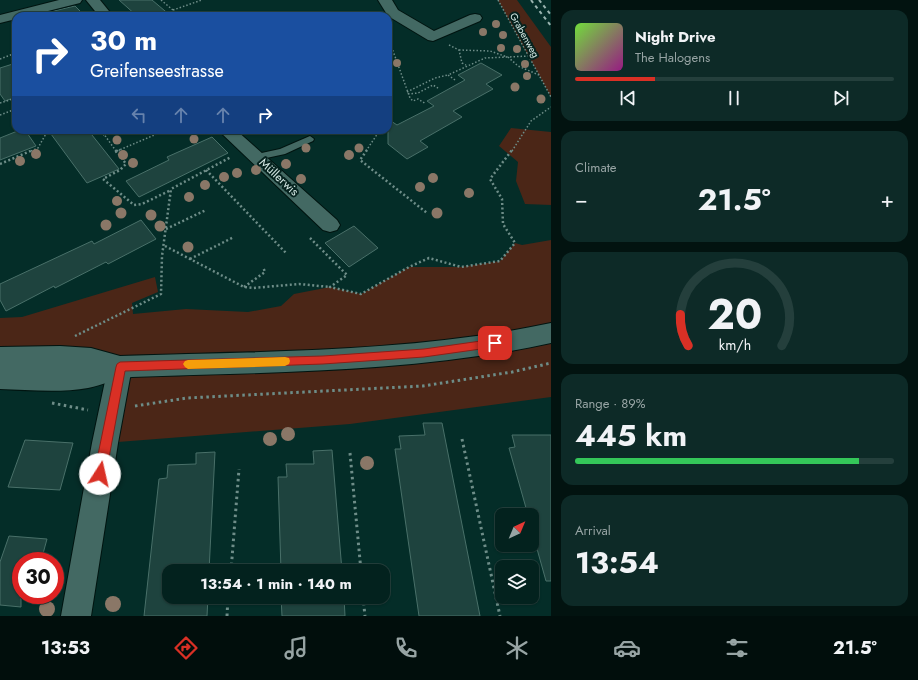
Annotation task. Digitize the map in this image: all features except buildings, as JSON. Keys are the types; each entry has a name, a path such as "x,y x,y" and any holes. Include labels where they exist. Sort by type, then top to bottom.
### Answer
{"street":[{"path":"25,12 75,0"},
{"path":"93,0 103,12"},
{"path":"385,0 393,13 433,37 475,18"},
{"path":"0,18 12,15"},
{"name":"Müllerwis","path":"231,134 330,225"},
{"path":"0,358 57,368 87,377 120,367 323,360 424,353 524,339 551,333"},
{"path":"76,616 105,442 120,367"},
{"path":"0,378 57,368"}],"lane":[{"path":"252,153 282,152 310,139"}],"path":[{"path":"161,0 175,12"},
{"path":"173,10 202,0"},
{"name":"Grabenweg","path":"498,0 551,97"},
{"path":"392,49 410,98 414,101 418,99 426,104"},
{"path":"459,50 494,51 508,57 518,66 540,76"},
{"path":"0,59 12,54"},
{"path":"407,93 435,78 448,75 485,58 529,56"},
{"path":"460,58 467,66"},
{"path":"448,75 455,80"},
{"path":"407,93 418,92 433,85 438,88"},
{"path":"0,103 12,99"},
{"path":"165,246 244,287 253,288 299,284 330,287 360,294 409,267 429,258 461,267 500,261 515,243 503,224 502,199 490,179 509,155 531,121 551,107"},
{"path":"0,115 12,110"},
{"path":"0,164 38,148 46,134"},
{"path":"116,152 157,134"},
{"path":"377,134 360,160 427,213"},
{"path":"103,135 126,164 120,170 103,179 134,205 142,204 171,190 206,170 252,153"},
{"path":"206,170 286,253"},
{"path":"91,410 49,402 65,340 161,294 162,256 165,246 171,190"},
{"path":"166,230 206,210"},
{"path":"189,259 234,237"},
{"path":"310,238 347,275 330,287"},
{"path":"244,287 265,272 263,267"},
{"path":"133,406 187,398 423,386 512,372 551,363"},
{"path":"462,439 500,616"},
{"path":"350,453 360,564"},
{"path":"231,564 239,469"},
{"path":"227,616 228,604"},
{"path":"364,604 365,616"}],"shaded area":[{"path":"498,0 517,0 551,47 551,97"},
{"path":"511,128 551,132 551,205 525,204 516,181 518,162 499,146"},
{"path":"551,240 551,397 350,424 105,443 120,367 0,358 0,318 22,317 155,277 158,292 132,303 133,314 186,309 248,312 281,306 294,294 330,287 361,294 409,267 461,267 500,261 515,243 522,245"}],"railway":[{"path":"531,0 551,26"},
{"path":"539,0 551,15"}],"slow traffic":[{"path":"188,364 285,361"}],"route":[{"path":"100,474 120,367 323,360 424,353 495,343"}]}
